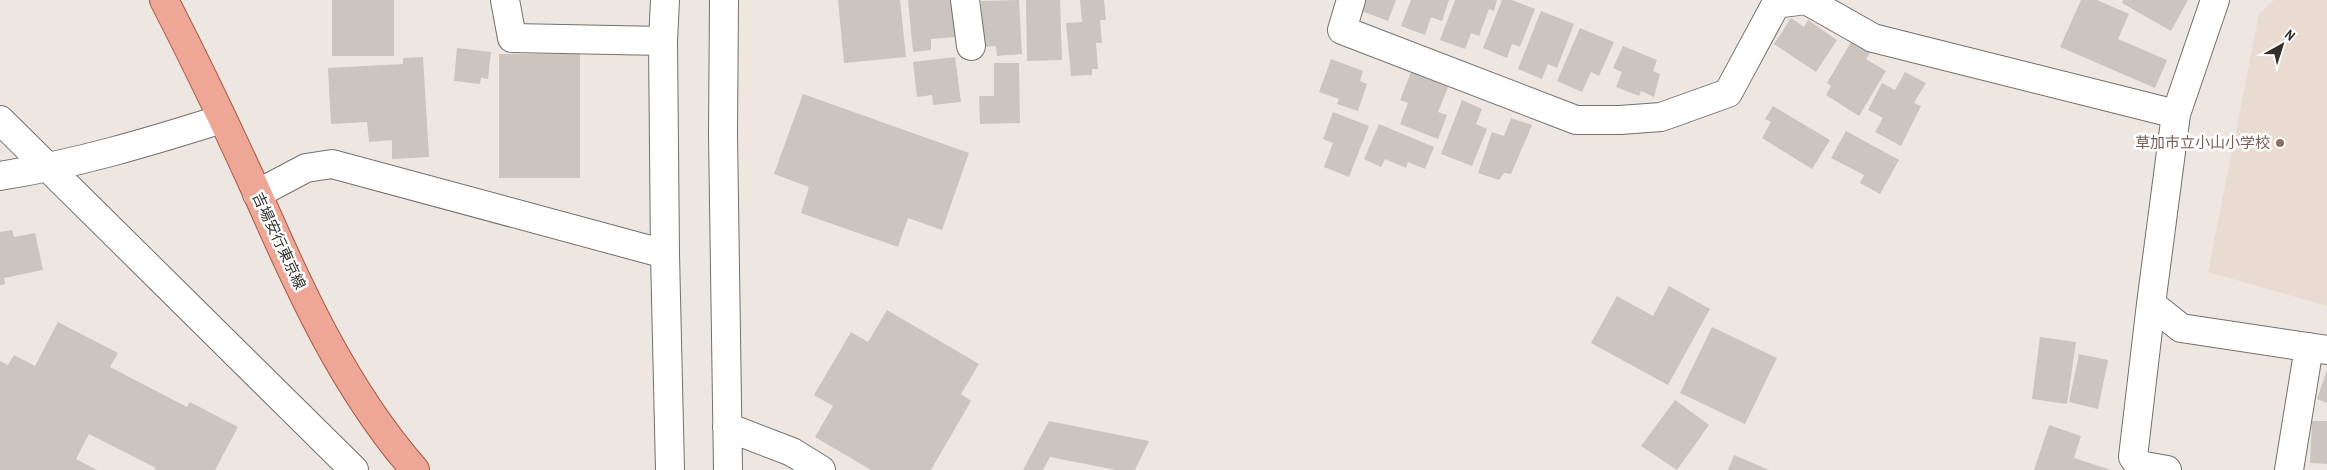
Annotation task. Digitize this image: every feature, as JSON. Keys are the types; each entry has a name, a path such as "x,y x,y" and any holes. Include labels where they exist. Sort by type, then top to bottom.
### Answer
{"main road":[{"name":"吉場安行東京線","path":"164,0 222,119 284,256 336,358 392,444 415,470"}],"street":[{"path":"505,0 512,38 663,41"},
{"path":"665,0 663,41 665,254 670,470"},
{"path":"724,0 723,134 728,470"},
{"path":"965,0 971,46"},
{"path":"1351,0 1342,30 1576,120 1620,120 1661,117 1728,93 1776,4 1806,0 1873,38 2176,114"},
{"path":"2167,470 2139,465 2133,457 2176,114 2215,0"},
{"path":"0,176 48,169 126,149 222,119"},
{"path":"0,120 354,470"},
{"path":"257,194 306,168 332,164 665,254"},
{"path":"2151,304 2181,328 2318,348 2289,470"},
{"path":"727,427 792,452 821,470"}],"shaded area":[{"name":"草加市立小山小学校","path":"2274,0 2327,0 2327,306 2208,272 2259,14"}],"building":[{"path":"332,0 394,0 394,56 332,56"},
{"path":"838,0 900,0 906,57 844,63"},
{"path":"908,0 951,0 955,37 931,39 931,50 913,52"},
{"path":"1019,0 1022,54 997,56 996,46 984,47 981,1"},
{"path":"1026,0 1060,0 1062,60 1027,61"},
{"path":"1080,0 1104,0 1106,20 1100,20 1102,43 1096,43 1098,69 1092,69 1092,75 1071,76 1066,23 1082,22"},
{"path":"1366,0 1396,0 1388,21 1362,11"},
{"path":"1411,0 1449,0 1442,21 1431,17 1425,35 1401,26"},
{"path":"1455,0 1497,0 1494,11 1489,9 1479,36 1471,33 1465,49 1440,40"},
{"path":"1502,0 1512,0 1535,9 1520,47 1512,44 1507,58 1483,48"},
{"path":"2081,0 2097,0 2129,14 2118,39 2167,60 2155,88 2060,47"},
{"path":"2123,0 2188,0 2171,31 2122,3"},
{"path":"1541,11 1574,24 1557,68 1548,64 1542,79 1518,69"},
{"path":"1791,18 1804,27 1808,20 1837,40 1816,72 1774,44"},
{"path":"1580,28 1614,42 1599,76 1591,72 1582,92 1557,81"},
{"path":"1851,42 1870,53 1866,59 1886,71 1859,116 1826,95 1831,86 1827,83"},
{"path":"1623,46 1657,60 1653,71 1660,74 1654,97 1641,91 1639,96 1616,87 1622,72 1613,68"},
{"path":"457,48 491,52 488,79 481,78 480,84 454,81"},
{"path":"499,54 580,54 580,178 499,178"},
{"path":"423,57 429,157 392,159 392,140 369,142 367,122 331,124 328,68 403,64 403,58"},
{"path":"955,57 961,102 933,105 932,95 917,97 913,62"},
{"path":"1331,59 1363,71 1360,81 1367,84 1358,111 1337,104 1339,99 1319,92"},
{"path":"994,63 1019,63 1020,123 980,124 979,96 994,96"},
{"path":"1411,72 1448,87 1438,112 1447,115 1438,139 1400,124 1408,103 1400,100"},
{"path":"1905,72 1926,83 1914,103 1921,106 1901,146 1875,132 1883,118 1868,110 1882,83 1895,90"},
{"path":"803,94 969,153 942,230 908,218 898,247 801,213 809,187 774,174"},
{"path":"1462,100 1482,109 1476,124 1487,129 1472,166 1441,154"},
{"path":"1773,106 1830,140 1812,169 1762,138 1771,122 1765,119"},
{"path":"1333,112 1369,126 1349,177 1324,167 1333,143 1323,139"},
{"path":"1511,118 1532,125 1511,174 1504,173 1499,180 1478,173 1492,132 1504,136"},
{"path":"1379,124 1434,147 1425,169 1408,162 1406,168 1385,159 1381,167 1364,159"},
{"path":"1846,131 1899,160 1880,194 1860,183 1864,175 1831,158"},
{"path":"12,230 14,237 35,233 43,270 4,278 5,284 0,285 0,232"},
{"path":"1669,286 1710,309 1668,385 1591,343 1617,296 1653,316"},
{"path":"887,310 979,364 961,394 971,401 931,470 871,470 815,437 833,406 814,395 851,332 868,342"},
{"path":"58,322 118,353 110,367 187,407 190,402 238,427 215,470 155,470 156,468 89,434 76,459 97,470 0,470 0,361 8,365 14,355 35,366"},
{"path":"1712,327 1777,358 1745,424 1680,393"},
{"path":"2040,337 2076,342 2067,404 2032,399"},
{"path":"2079,354 2108,360 2098,409 2069,402"},
{"path":"2327,370 2327,403 2317,399"},
{"path":"1675,400 1709,425 1677,470 1641,446"},
{"path":"1049,421 1149,441 1135,470 1116,470 1050,457 1043,470 1023,470"},
{"path":"2312,421 2327,421 2327,464 2310,463"},
{"path":"2049,425 2081,436 2074,458 2111,470 2034,470"},
{"path":"1734,455 1769,470 1728,470"}],"place":[{"name":"草加市立小山小学校","path":"2280,143"}]}
